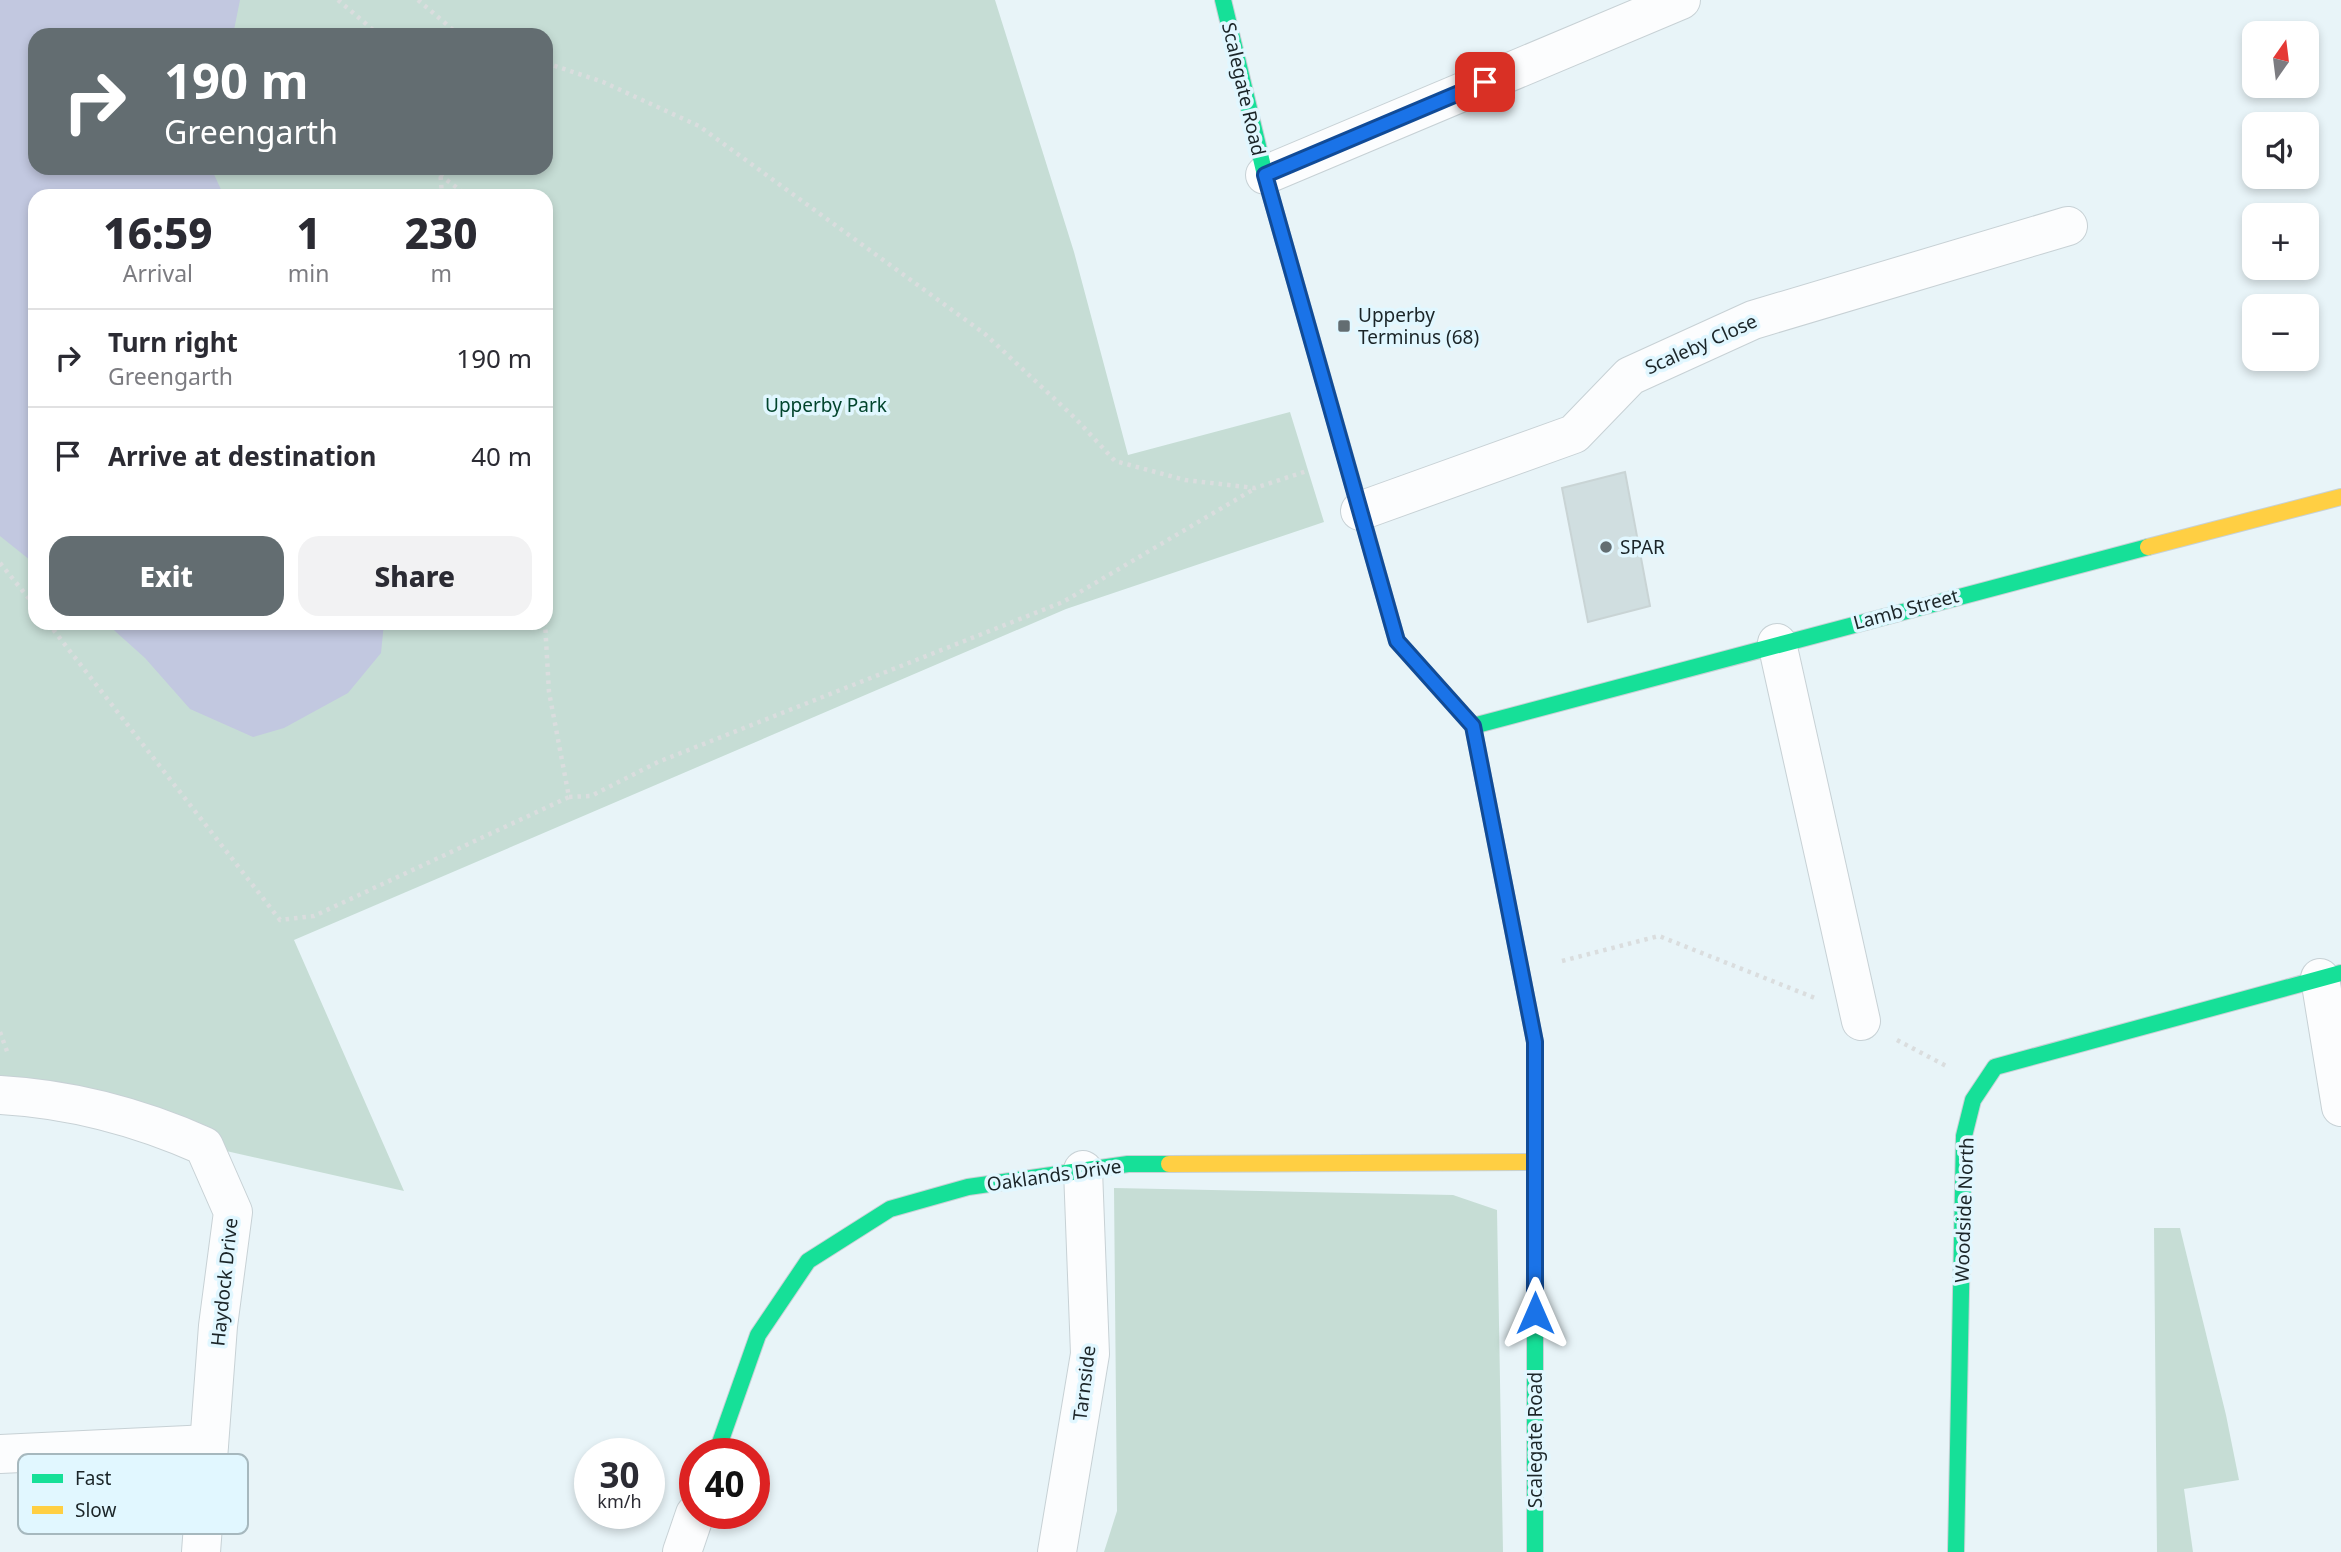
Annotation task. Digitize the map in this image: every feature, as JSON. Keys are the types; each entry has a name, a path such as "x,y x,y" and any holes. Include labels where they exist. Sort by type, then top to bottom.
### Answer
{"street":[{"name":"Scalegate Road","path":"1223,0 1265,175 1397,641 1473,726 1535,1042 1535,1552"},
{"path":"1265,175 1681,0"},
{"name":"Scaleby Close","path":"1360,511 1574,434 1630,376 1753,320 2068,226"},
{"name":"Lamb Street","path":"1473,726 1777,643 2341,497"},
{"path":"1777,643 1861,1021"},
{"path":"2331,975 2341,1107"},
{"name":"Woodside North","path":"1956,1552 1964,1136 1973,1100 1995,1067 2331,975"},
{"name":"Haydock Drive","path":"0,1095 51,1098 142,1121 204,1146 233,1212 218,1326 208,1454"},
{"name":"Oaklands Drive","path":"722,1438 758,1335 808,1261 890,1209 968,1187 1128,1164 1535,1162"},
{"name":"Tarnside","path":"1057,1552 1090,1354 1083,1170"},
{"path":"0,1454 209,1444"},
{"path":"682,1552 690,1529"},
{"name":"Haydock Drive","path":"201,1552 202,1534"}],"path":[{"path":"338,0 372,28"},
{"path":"418,0 451,28"},
{"path":"553,65 603,82 699,126 985,334 1074,418 1115,461 1185,480 1255,488"},
{"path":"440,175 441,189"},
{"path":"440,175 459,189"},
{"path":"53,630 280,920 314,916 569,797 591,796 658,762 1063,602 1255,488 1345,458"},
{"path":"0,563 28,597"},
{"path":"545,630 549,692 569,797"},
{"path":"1521,971 1659,936 1810,996 1983,1086"}],"green space":[{"name":"Upperby Park","path":"0,0 995,0 1074,252 1128,455 1290,412 1324,522 1066,609 294,940 404,1191 204,1146 0,1095"},
{"path":"1114,1188 1453,1195 1497,1210 1503,1552 1104,1552 1117,1511"},
{"path":"2154,1228 2180,1228 2226,1415 2239,1480 2184,1489 2193,1552 2157,1552"}],"water":[{"path":"0,0 240,0 234,28 28,28 28,175 214,175 221,189 28,189 28,558 0,536"},
{"path":"114,630 383,630 381,653 348,693 284,728 253,737 190,709 145,658"}],"building":[{"name":"SPAR","path":"1625,472 1650,606 1588,622 1562,488"}],"traffic: fast":[{"path":"1223,0 1265,175 1354,488"},
{"path":"1473,726 2148,547"},
{"path":"1487,797 1535,1042 1535,1552"},
{"path":"1956,1552 1964,1136 1973,1100 1995,1067 2341,973"},
{"path":"722,1438 758,1335 808,1261 890,1209 968,1187 1128,1164 1169,1164"}],"traffic: slow":[{"path":"1354,488 1397,641 1473,726 1487,797"},
{"path":"2148,547 2341,497"},
{"path":"1169,1164 1535,1162"}],"place":[{"name":"Upperby Terminus (68)","path":"1344,326"},
{"name":"SPAR","path":"1606,547"}],"route":[{"path":"1485,82 1265,175 1397,641 1473,726 1535,1042 1535,1313"}]}
